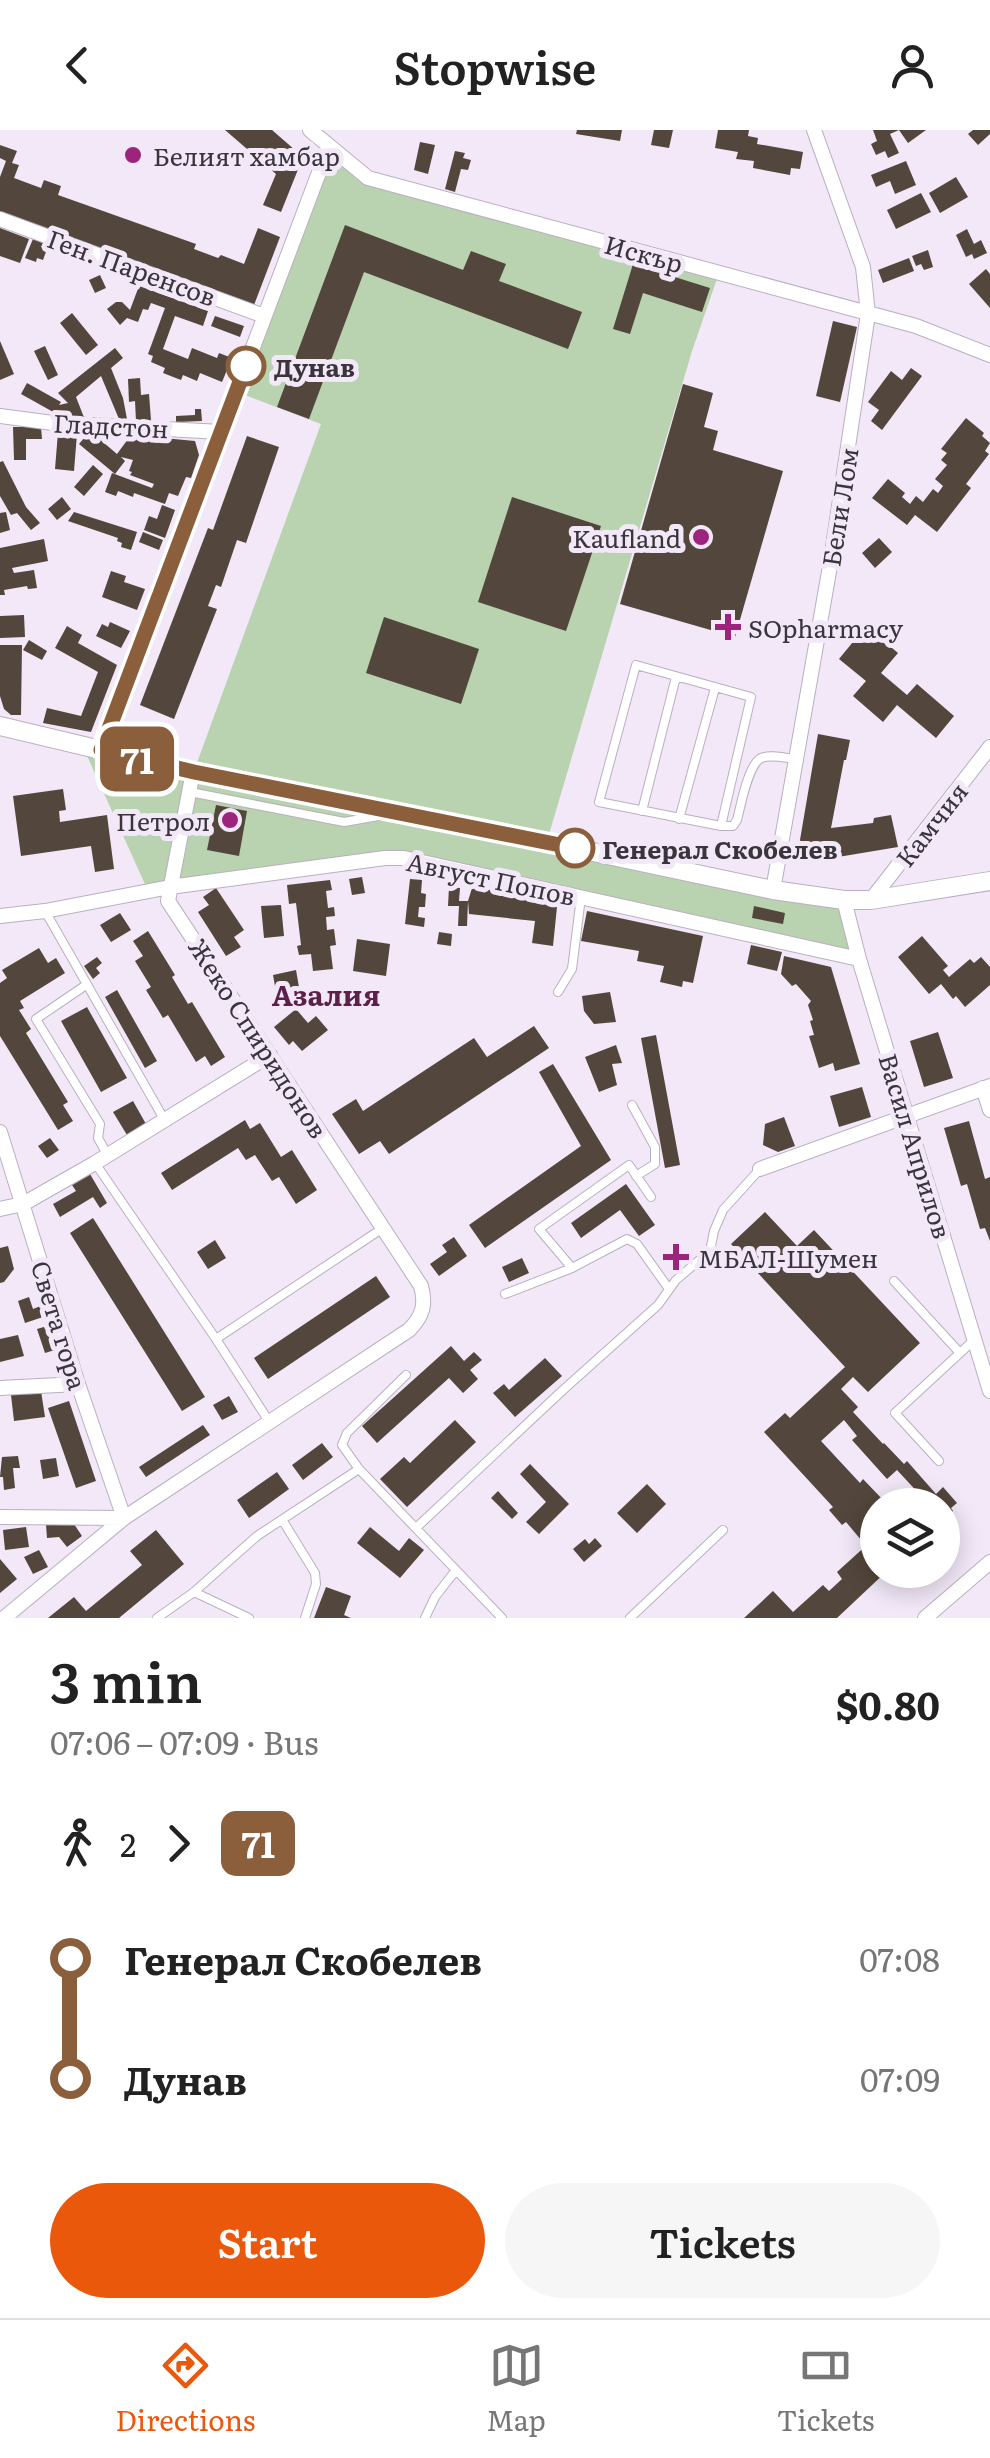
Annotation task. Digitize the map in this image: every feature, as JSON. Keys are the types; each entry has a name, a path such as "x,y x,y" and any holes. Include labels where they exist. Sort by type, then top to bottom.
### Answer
{"street":[{"name":"Искър","path":"310,130 368,178 916,326 990,355"},
{"name":"Бели Лом","path":"773,890 830,566 868,314 863,267 814,130"},
{"path":"101,750 329,146"},
{"name":"Ген. Паренсов","path":"0,218 264,316"},
{"name":"Гладстон","path":"0,416 53,423 222,432"},
{"path":"0,726 194,772 773,890 872,900 990,881"},
{"name":"Камчия","path":"872,900 990,748"},
{"path":"170,888 194,772"},
{"name":"Август Попов","path":"0,916 170,888 404,858 859,960"},
{"name":"Жеко Спиридонов","path":"170,888 168,901 384,1228 425,1298 424,1311 410,1330 270,1423"},
{"name":"Васил Априлов","path":"844,900 990,1391"},
{"path":"0,1208 23,1204 270,1055"},
{"path":"760,1169 986,1087 990,1110"},
{"name":"Света гора","path":"0,1132 124,1518"},
{"path":"0,1388 78,1384"},
{"path":"4,1618 124,1518 270,1423"},
{"path":"0,1517 124,1518"},
{"path":"925,1618 990,1562"}],"lane":[{"path":"721,826 751,698 636,665 599,802 721,826 733,826 752,766 760,758 795,759"},
{"path":"642,811 676,676"},
{"path":"680,818 714,688"},
{"path":"190,792 344,822 398,812"},
{"path":"558,992 572,969 580,897"},
{"path":"46,911 164,1119"},
{"path":"86,985 36,1018 100,1124 101,1159 270,1423"},
{"path":"632,1105 655,1147 656,1164 636,1176"},
{"path":"572,1268 540,1229 629,1165 651,1197"},
{"path":"416,1528 658,1306 676,1280 710,1251 723,1210 760,1169"},
{"path":"216,1339 384,1228"},
{"path":"505,1294 572,1268 627,1240 637,1244 669,1289"},
{"path":"894,1281 960,1353"},
{"path":"939,1462 895,1412 974,1340"},
{"path":"406,1375 347,1433 342,1445 360,1470 502,1618"},
{"path":"156,1618 194,1592 257,1536 360,1470"},
{"path":"283,1521 315,1573 316,1584 305,1618"},
{"path":"630,1618 723,1530"},
{"path":"425,1618 456,1570"},
{"path":"194,1592 250,1618"}],"green space":[{"path":"329,146 368,178 719,273 692,351 547,841 844,900 859,959 404,858 149,893 83,747 194,771 321,424 237,392"}],"building":[{"path":"225,130 272,130 303,157 281,212 263,205 276,174"},
{"path":"577,130 622,130 620,141 576,134"},
{"path":"654,130 673,130 669,148 651,145"},
{"path":"718,130 749,130 748,136 758,138 757,144 803,152 800,169 791,168 790,175 753,168 754,161 736,159 738,152 715,148"},
{"path":"873,130 899,130 890,134 899,153 888,158 885,151 876,155 871,144 877,141"},
{"path":"899,130 926,130 908,143"},
{"path":"973,130 990,130 990,134 978,145 968,134"},
{"path":"420,142 435,145 428,174 414,170"},
{"path":"0,145 17,151 12,163 19,165 14,178 41,188 44,180 61,186 58,195 196,244 194,249 218,258 221,255 244,264 258,228 280,237 254,305 0,212 0,177 6,161 0,158"},
{"path":"455,151 465,153 463,158 471,160 468,170 461,169 455,192 445,189"},
{"path":"906,161 916,185 895,194 890,181 876,187 871,175"},
{"path":"956,177 968,197 940,213 929,193"},
{"path":"921,193 931,212 896,229 887,210"},
{"path":"345,225 463,270 471,251 506,264 499,281 582,312 568,349 364,272 309,419 277,407"},
{"path":"0,228 29,239 20,263 0,256"},
{"path":"967,229 974,244 981,240 987,253 974,259 972,254 966,257 956,235"},
{"path":"33,239 47,249 43,260 25,258"},
{"path":"928,250 933,267 924,270 921,264 916,266 912,256"},
{"path":"909,258 914,271 883,283 878,270"},
{"path":"633,264 710,288 702,312 643,293 630,334 613,329"},
{"path":"986,269 990,274 990,308 969,284"},
{"path":"100,275 106,288 95,293 89,280"},
{"path":"139,286 208,311 203,326 175,316 163,349 188,359 192,348 217,358 219,353 232,358 222,382 200,373 197,381 183,375 181,380 163,373 165,368 151,362 153,356 148,354 165,308 151,303 148,310 143,309 138,322 127,318 120,325 107,309 122,302 130,310"},
{"path":"72,313 98,345 86,355 60,323"},
{"path":"215,316 244,326 240,337 211,326"},
{"path":"833,321 857,327 840,402 816,396"},
{"path":"0,341 14,374 0,380"},
{"path":"45,346 58,375 48,380 34,351"},
{"path":"115,348 123,358 111,368 127,419 119,419 101,376 76,397 85,420 58,418 21,394 27,383 61,402 59,405 68,403 58,393"},
{"path":"911,368 922,376 882,430 871,421 879,410 868,402 891,371 902,380"},
{"path":"140,378 141,395 149,394 151,420 136,421 135,401 129,402 128,379"},
{"name":"Kaufland","path":"683,384 713,393 704,427 718,431 713,450 783,471 735,637 620,604"},
{"path":"195,409 201,409 202,421 176,422 176,416 195,415"},
{"path":"966,418 984,433 982,436 990,443 985,451 989,454 966,484 971,488 937,532 915,515 907,525 872,498 888,479 905,493 902,497 910,504 916,496 923,502 933,489 938,493 943,486 935,479 947,465 941,460 947,453 941,449"},
{"path":"13,427 41,427 42,439 26,439 26,460 14,460"},
{"path":"90,431 117,454 131,435 195,441 199,455 191,478 186,477 178,496 169,493 165,504 134,493 133,497 118,491 116,496 105,492 112,473 152,488 154,484 130,475 133,460 121,457 125,461 115,474 79,444"},
{"path":"58,432 77,434 74,471 55,469"},
{"path":"247,436 279,447 246,543 237,540 221,587 216,585 208,606 217,609 174,719 140,705 208,528 213,530"},
{"path":"3,461 26,507 40,523 31,530 17,513 11,515 0,496"},
{"path":"93,465 103,474 84,496 74,487"},
{"path":"62,497 71,509 57,520 48,509"},
{"path":"512,497 601,526 566,631 478,602"},
{"path":"162,505 175,510 165,538 144,530 149,516 157,519"},
{"path":"6,512 10,530 0,533 0,513"},
{"path":"74,512 137,532 131,550 121,547 118,538 68,521"},
{"path":"143,532 163,540 159,550 139,542"},
{"path":"879,538 892,552 875,568 862,553"},
{"path":"44,539 48,561 12,568 14,573 34,570 37,588 4,590 5,595 0,595 0,548"},
{"path":"111,571 126,576 124,582 145,589 137,610 102,597"},
{"path":"24,615 25,637 0,638 0,616"},
{"path":"384,617 479,649 461,704 366,673"},
{"path":"110,622 130,631 121,648 96,636 102,624 108,627"},
{"path":"67,626 82,635 78,643 117,665 91,732 43,723 47,708 81,716 98,672 55,648"},
{"path":"866,626 898,653 881,673 907,695 917,684 954,716 936,738 897,705 883,722 853,696 866,681 839,659"},
{"path":"29,640 47,651 42,660 23,650"},
{"path":"0,645 22,645 21,715 11,715 4,709 0,696"},
{"path":"818,734 850,740 831,828 873,823 874,818 891,815 898,847 820,860 811,858 803,848 800,840"},
{"path":"63,789 66,810 59,811 60,822 107,815 114,869 95,872 91,846 21,856 13,796"},
{"path":"216,805 247,811 239,856 207,850"},
{"path":"362,877 365,893 352,895 349,879"},
{"path":"410,879 422,880 425,907 419,907 418,917 425,918 424,927 405,924"},
{"path":"330,880 332,890 326,891 328,908 334,907 335,916 326,917 327,930 334,929 336,945 330,946 333,969 313,971 311,954 299,955 296,903 289,904 287,885"},
{"path":"449,887 460,888 459,901 468,901 467,926 458,926 459,906 448,906"},
{"path":"216,888 244,930 234,937 241,947 226,956 198,912 209,905 203,897"},
{"path":"472,888 558,897 553,946 532,943 535,921 469,914"},
{"path":"281,905 284,936 264,938 261,906"},
{"path":"754,906 785,913 783,924 752,918"},
{"path":"587,911 703,936 693,983 683,981 682,987 660,982 664,966 637,961 639,951 581,941"},
{"path":"120,913 131,930 111,942 100,925"},
{"path":"148,931 188,1004 192,1002 225,1057 211,1066 205,1056 196,1062 168,1015 163,1018 146,990 151,987 135,961 143,956 133,941"},
{"path":"439,932 452,934 451,946 437,944"},
{"path":"922,936 948,966 943,970 949,977 970,959 974,963 981,957 990,967 990,985 965,1007 941,984 929,994 898,957"},
{"path":"357,939 390,944 386,976 353,971"},
{"path":"751,945 782,952 777,971 747,964"},
{"path":"39,948 48,963 56,958 65,973 20,1001 24,1008 19,1010 31,1029 26,1033 68,1102 63,1105 73,1121 58,1130 0,1036 0,983 7,978 2,970"},
{"path":"784,956 831,967 860,1064 835,1071 833,1063 819,1068 809,1036 814,1035 808,1005 811,1001 781,974"},
{"path":"97,957 102,963 96,968 100,973 93,979 84,966"},
{"path":"296,970 299,987 276,992 273,975"},
{"path":"117,990 157,1061 145,1068 105,997"},
{"path":"610,992 616,1022 594,1024 584,1011 582,996"},
{"path":"87,1007 127,1078 101,1092 61,1021"},
{"path":"296,1009 308,1023 316,1016 328,1030 302,1051 293,1041 289,1045 274,1027"},
{"path":"534,1026 549,1048 389,1154 380,1141 359,1154 332,1114 356,1099 363,1111 474,1038 487,1057"},
{"path":"938,1032 953,1078 924,1087 910,1041"},
{"path":"656,1035 680,1165 665,1168 641,1038"},
{"path":"616,1045 622,1063 612,1064 617,1085 599,1092 585,1057"},
{"path":"553,1064 611,1160 485,1248 469,1225 581,1146 539,1072"},
{"path":"862,1087 871,1117 839,1127 830,1096"},
{"path":"133,1101 146,1124 127,1135 113,1112"},
{"path":"784,1117 795,1146 778,1152 763,1145 765,1124"},
{"path":"245,1120 250,1129 260,1123 281,1157 292,1150 317,1190 296,1204 279,1177 272,1181 255,1155 246,1160 238,1148 172,1190 161,1173"},
{"path":"969,1121 985,1179 990,1177 990,1241 985,1228 980,1229 967,1184 961,1186 944,1128"},
{"path":"50,1138 59,1150 47,1158 38,1146"},
{"path":"90,1174 107,1203 100,1208 93,1197 60,1217 53,1204 76,1191 72,1185"},
{"path":"626,1184 655,1225 639,1236 620,1210 581,1238 571,1223"},
{"path":"765,1212 797,1246 814,1230 920,1343 868,1392 853,1377 841,1389 858,1407 853,1412 931,1488 914,1488 897,1470 887,1479 852,1440 857,1436 844,1420 821,1441 860,1483 863,1479 872,1488 860,1488 860,1539 846,1522 842,1525 829,1510 833,1507 764,1432 785,1413 790,1418 845,1367 731,1244"},
{"path":"93,1218 205,1397 182,1411 70,1233"},
{"path":"454,1237 467,1256 439,1276 430,1264 447,1252 442,1245"},
{"path":"215,1240 226,1258 208,1269 197,1252"},
{"path":"8,1246 14,1269 0,1283 0,1248"},
{"path":"522,1258 529,1273 509,1282 502,1267"},
{"path":"376,1276 390,1297 268,1379 254,1358"},
{"path":"29,1297 33,1309 43,1305 46,1316 25,1323 18,1301"},
{"path":"54,1324 61,1348 45,1353 37,1329"},
{"path":"18,1335 24,1356 0,1362 0,1339"},
{"path":"451,1346 464,1361 474,1352 482,1360 470,1370 478,1379 463,1393 449,1378 377,1443 362,1426"},
{"path":"545,1358 562,1376 515,1417 493,1393 504,1384 509,1390"},
{"path":"41,1391 45,1417 14,1421 11,1395"},
{"path":"229,1396 238,1412 222,1420 213,1405"},
{"path":"69,1401 96,1481 76,1488 48,1408"},
{"path":"455,1420 476,1442 407,1507 380,1479 404,1457 410,1463"},
{"path":"203,1425 210,1435 146,1477 139,1467"},
{"path":"322,1443 333,1457 303,1480 292,1465"},
{"path":"18,1456 20,1468 13,1468 15,1488 4,1490 0,1477 2,1457"},
{"path":"56,1458 59,1476 43,1479 40,1460"},
{"path":"530,1464 569,1504 539,1534 526,1522 546,1502 520,1474"},
{"path":"277,1472 289,1489 249,1518 237,1500"},
{"path":"647,1484 666,1504 637,1533 617,1513"},
{"path":"498,1491 518,1513 512,1519 491,1498"},
{"path":"74,1524 82,1536 67,1547 59,1537 47,1538 46,1525"},
{"path":"26,1527 29,1547 5,1550 3,1530"},
{"path":"370,1527 399,1551 409,1538 424,1550 400,1578 357,1543"},
{"path":"156,1530 184,1564 119,1618 48,1618 74,1597 86,1611 142,1565 130,1551"},
{"path":"595,1538 602,1546 584,1562 573,1549 585,1539 589,1544"},
{"path":"39,1550 48,1567 33,1574 24,1557"},
{"path":"860,1551 860,1588 869,1588 837,1618 744,1618 773,1591 793,1612 823,1585 829,1591 842,1579 837,1572"},
{"path":"0,1559 17,1579 0,1593"},
{"path":"326,1587 351,1596 344,1615 351,1618 314,1618"}],"bus line":[{"name":"71","path":"246,366 101,750 575,848"}],"place":[{"name":"Белият хамбар","path":"133,155"},
{"name":"Дунав","path":"246,366"},
{"name":"Kaufland","path":"701,537"},
{"name":"SOpharmacy","path":"728,627"},
{"name":"Петрол","path":"230,820"},
{"name":"Генерал Скобелев","path":"575,848"},
{"name":"МБАЛ-Шумен","path":"676,1257"}],"district":[{"name":"Азалия","path":"326,994"}]}
